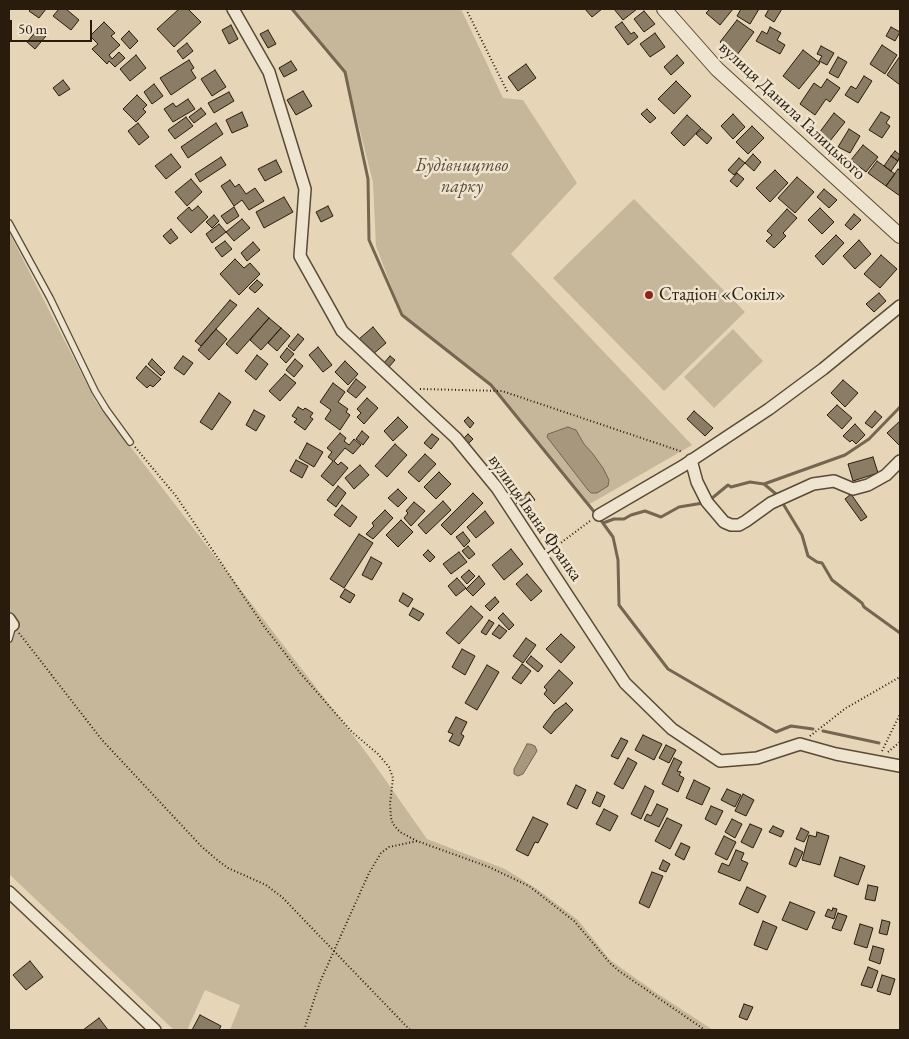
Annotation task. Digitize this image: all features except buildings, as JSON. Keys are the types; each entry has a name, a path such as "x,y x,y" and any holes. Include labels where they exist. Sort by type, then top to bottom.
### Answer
{"street":[{"name":"вулиця Івана Франка","path":"233,9 269,72 306,189 300,256 342,331 456,438 492,480 625,683 672,729 720,761 757,758 789,747"},
{"name":"вулиця Данила Галицького","path":"664,9 717,69 900,236"},
{"path":"599,515 694,458 769,409 823,369 900,306"},
{"path":"694,458 697,482 707,502 724,522 731,525 739,525 771,503 813,484 834,481 853,489 868,485 886,475 900,461"},
{"path":"789,747 900,766"},
{"path":"9,892 155,1030"}],"lane":[{"path":"9,223 50,298 95,391 130,442"},
{"path":"9,639 11,622"}],"path":[{"path":"466,9 508,93"},
{"path":"404,389 490,390 502,392 694,458"},
{"path":"130,442 176,496 263,625 296,667 352,732 389,766 393,778 390,804 393,824 400,832 417,841 489,867 529,886 574,920 619,971 705,1030"},
{"path":"542,556 588,522"},
{"path":"11,622 102,740 201,846 228,868 266,885 282,897 410,1030"},
{"path":"789,747 846,708 900,677"},
{"path":"876,762 900,714"},
{"path":"304,1030 333,951 369,873 381,854 388,848 398,844 417,841"}],"green space":[{"name":"Будівництво парку","path":"291,9 461,9 503,98 523,100 577,183 511,254 692,445 588,505 492,387 403,317 376,246 373,182 346,76"},
{"name":"Стадіон «Сокіл»","path":"634,199 745,312 664,391 553,278"},
{"path":"9,232 96,402 365,751 427,839 505,869 537,889 578,920 610,960 713,1030 230,1030 240,1005 205,990 187,1030 174,1030 9,874"},
{"path":"733,329 763,361 714,408 684,377"}],"shaded area":[{"path":"568,427 576,430 584,444 603,468 609,480 608,486 597,493 591,493 588,490 547,437 548,434"},
{"path":"527,744 535,746 537,751 523,774 518,776 514,774 514,769"}],"waterway":[{"path":"292,9 345,72 368,179 369,240 402,315 491,385 600,519 613,537 618,560 619,605 668,669 776,732 791,726 813,729"},
{"path":"764,484 845,455 869,439 900,407"},
{"path":"711,499 728,485 731,487 750,482 764,484 776,494"},
{"path":"782,502 802,535 808,556 822,563 832,580 862,603 864,607 900,633"},
{"path":"603,523 614,519 624,519 645,511 661,517 679,507 703,503"},
{"path":"823,731 879,743"}],"place":[{"name":"Стадіон «Сокіл»","path":"649,295"}]}
